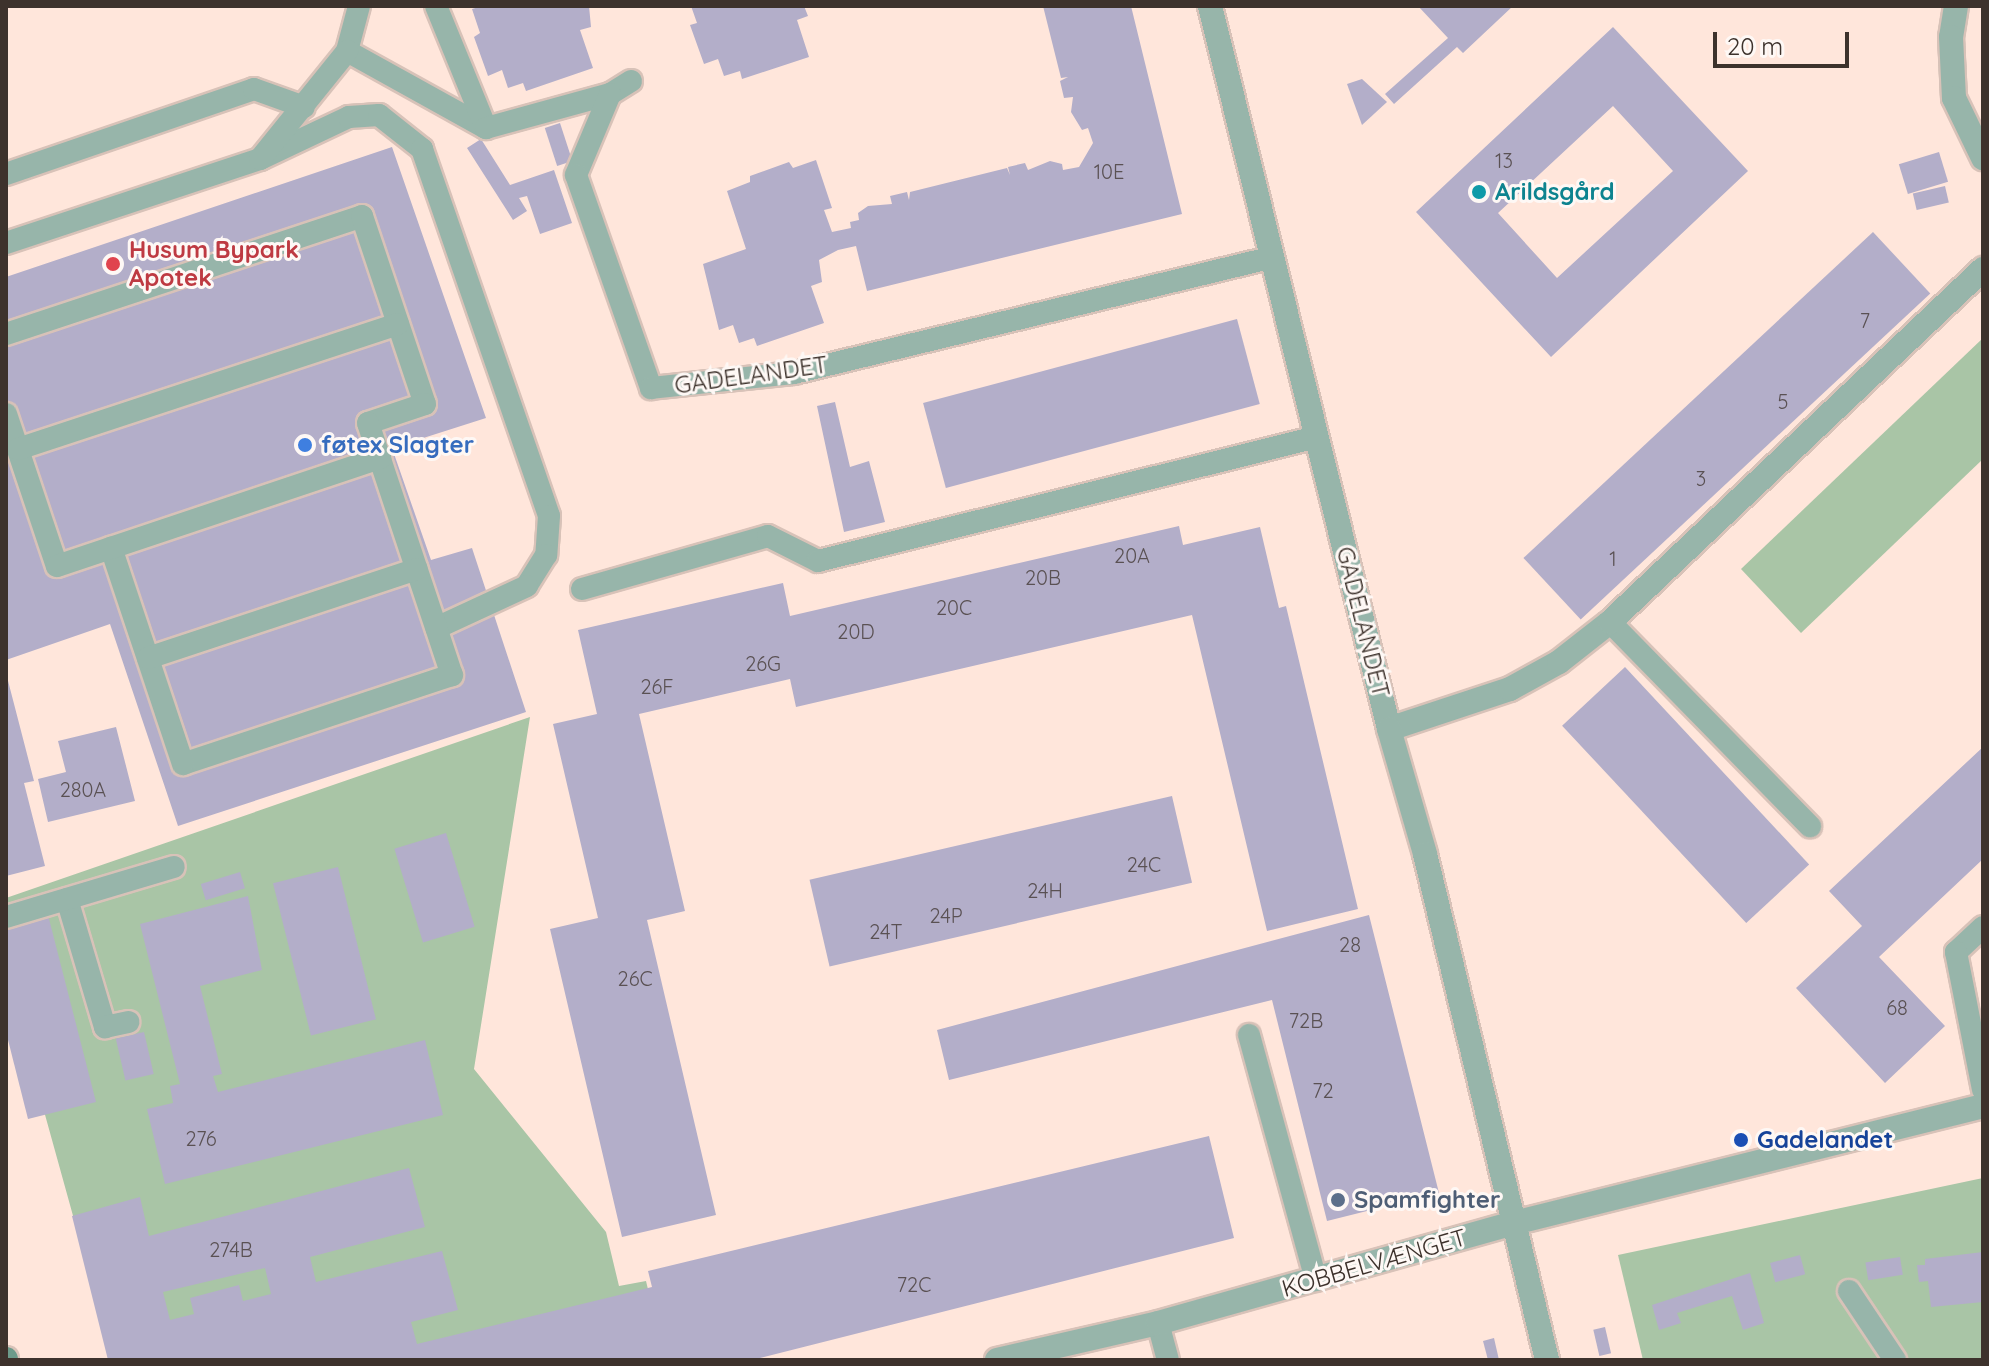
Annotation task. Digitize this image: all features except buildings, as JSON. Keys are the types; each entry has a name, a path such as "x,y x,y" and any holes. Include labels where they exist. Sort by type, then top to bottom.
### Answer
{"street":[{"name":"GADELANDET","path":"1210,6 1389,729 1425,854 1547,1360"},
{"path":"1956,6 1951,37 1954,98 1983,158"},
{"path":"1389,729 1510,689 1559,662 1610,622 1983,269"},
{"name":"KOBBELVÆNGET","path":"997,1360 1158,1323 1514,1223 1983,1106"}],"lane":[{"path":"260,159 347,51 359,6"},
{"path":"436,6 486,128"},
{"path":"347,51 486,128 610,94 631,81"},
{"path":"6,174 254,89 304,107"},
{"name":"GADELANDET","path":"610,94 576,175 651,388 794,373 1272,257"},
{"path":"6,243 260,159 349,117 379,115 422,149 549,516 546,555 527,586 436,628"},
{"path":"6,334 362,216 425,404 368,423 452,675 183,764 111,548"},
{"path":"18,449 398,324"},
{"path":"6,414 57,566 380,458"},
{"path":"582,589 768,536 818,561 1317,437"},
{"path":"148,658 417,569"},
{"path":"1610,622 1810,826"},
{"path":"6,917 174,867"},
{"path":"67,899 105,1027 128,1022"},
{"path":"1983,927 1956,952 1983,1089"},
{"path":"1249,1035 1316,1280"},
{"path":"1849,1291 1895,1360"},
{"path":"1158,1323 1168,1360"}],"green space":[{"path":"1983,338 1983,459 1801,633 1741,569"},
{"path":"530,717 474,1069 606,1232 619,1286 646,1281 665,1360 113,1360 6,974 6,898"},
{"path":"1983,1178 1983,1360 1643,1360 1618,1255"}],"place":[{"name":"Arildsgård","path":"1479,192"},
{"name":"Husum Bypark Apotek","path":"113,264"},
{"name":"føtex Slagter","path":"305,445"},
{"name":"Gadelandet","path":"1741,1140"},
{"name":"Spamfighter","path":"1338,1200"}]}
